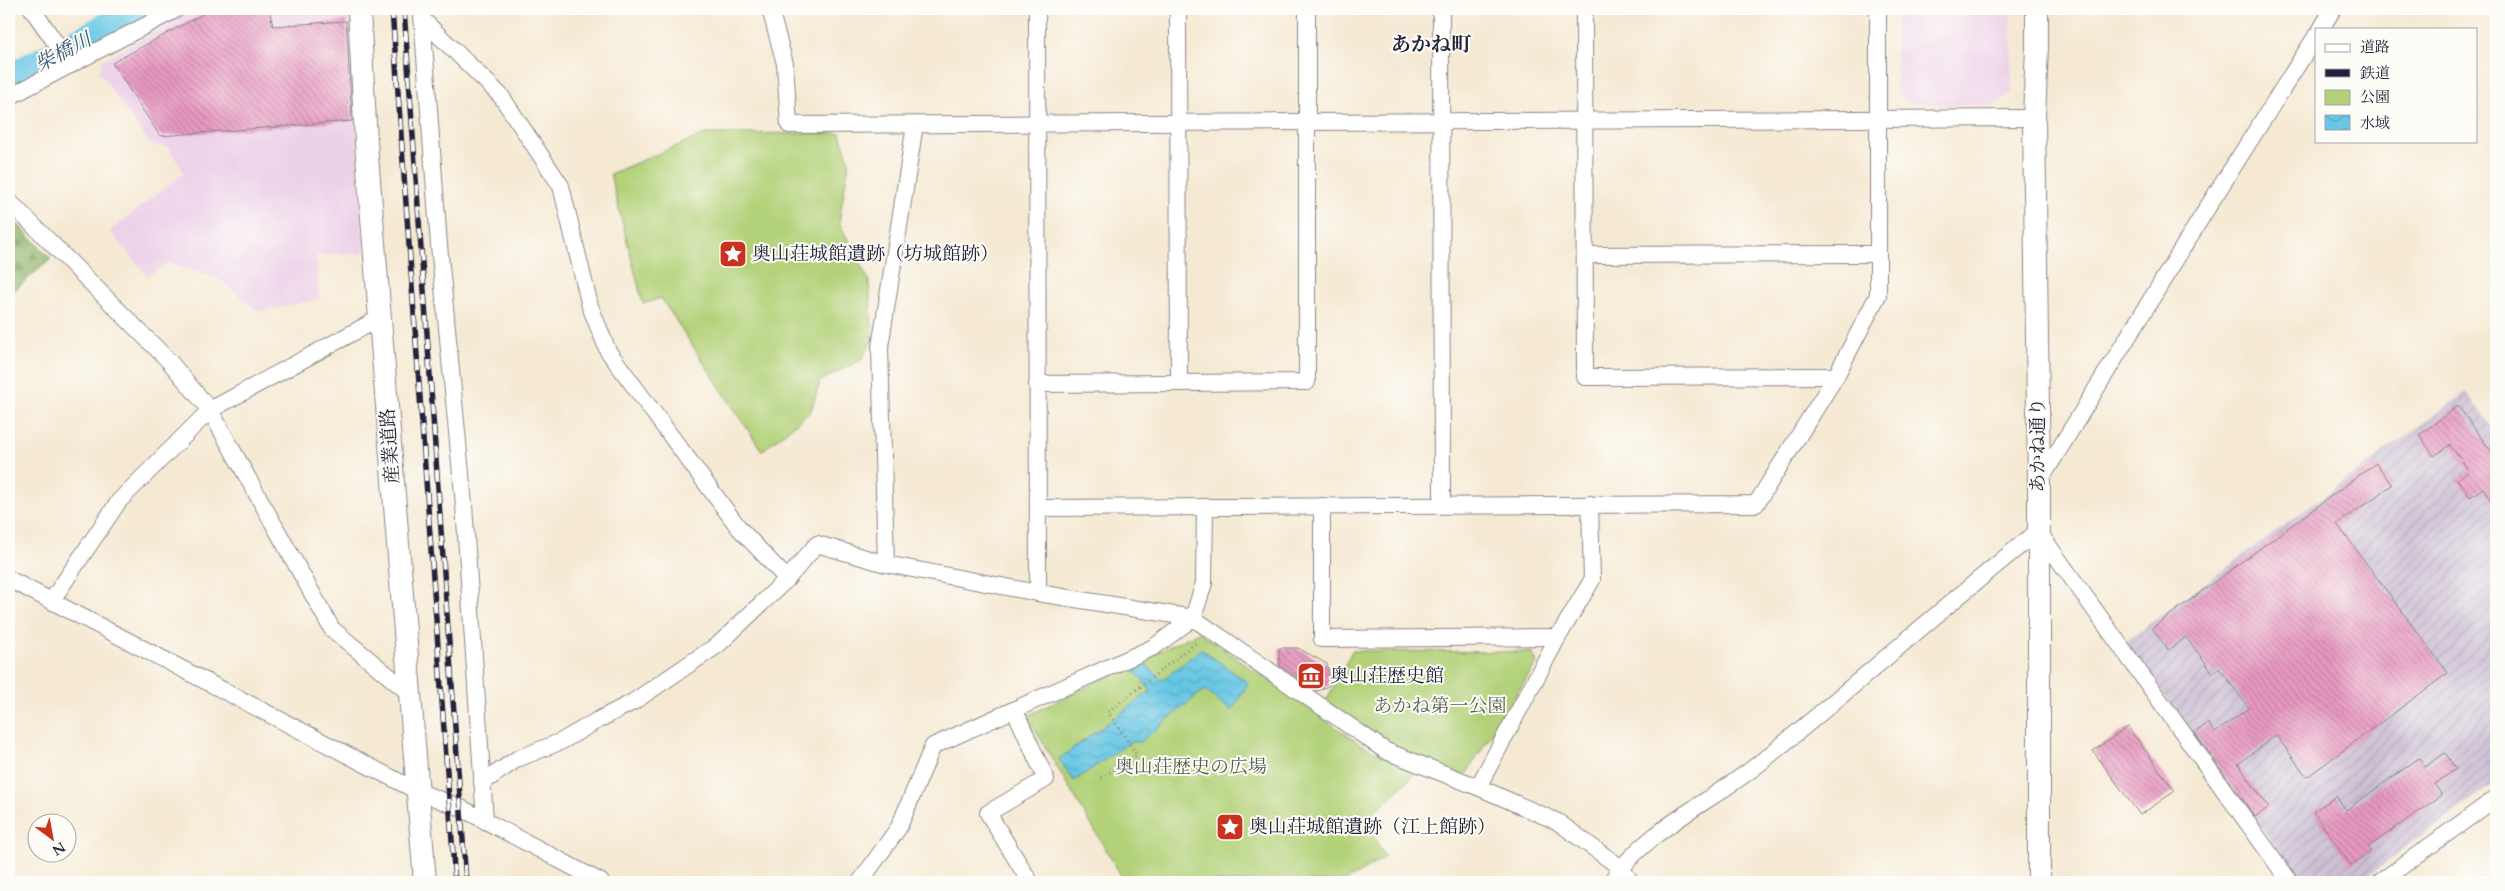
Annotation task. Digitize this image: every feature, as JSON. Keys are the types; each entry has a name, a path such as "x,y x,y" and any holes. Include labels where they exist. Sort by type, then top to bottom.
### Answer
{"street":[{"path":"32,9 71,65"},
{"path":"9,97 177,9"},
{"name":"産業道路","path":"359,9 366,143 408,692 425,882"},
{"path":"770,9 786,64 789,125 2034,118"},
{"path":"1036,9 1038,593"},
{"path":"1178,9 1179,383"},
{"path":"1038,384 1307,382 1307,9"},
{"path":"1441,9 1442,505"},
{"path":"1584,9 1585,377 1836,376"},
{"path":"1038,508 1756,504 1836,376 1878,295 1878,9"},
{"name":"あかね通り","path":"2037,9 2038,48 2034,118 2039,482 2039,882"},
{"path":"2322,28 2333,9"},
{"path":"422,14 500,96 561,186 590,306 608,351 740,528 787,580"},
{"path":"422,14 438,245 464,505 485,821"},
{"path":"2039,482 2209,204 2315,38"},
{"path":"886,564 880,348 915,124"},
{"path":"9,201 169,361 210,410 332,629 408,692"},
{"path":"1585,255 1878,254"},
{"path":"52,600 119,501 210,410 380,318"},
{"path":"1478,787 1558,637 1592,580 1590,504"},
{"path":"1322,506 1322,639 1558,637"},
{"path":"860,882 899,828 933,746 1154,647 1193,618 1204,583 1204,507"},
{"path":"1611,882 1621,868 1672,823 1760,764 2038,531 2290,882"},
{"path":"482,783 517,759 562,741 634,702 718,644 787,580 817,544 886,564 1038,593 1193,618 1386,751 1478,787 1558,822 1621,868 1631,882"},
{"path":"9,578 417,791 461,808 601,882"},
{"path":"1015,710 1046,779 988,813 1030,882"},
{"path":"2380,882 2496,798"}],"path":[{"path":"1101,778 1137,755 1108,712 1201,639"}],"shaded area":[{"path":"194,9 349,9 364,253 316,255 319,299 259,312 218,278 168,263 148,276 110,231 184,173 169,148 150,144 99,72 102,61"},
{"path":"1896,9 2011,9 2012,92 1995,106 1908,103 1896,92"},
{"path":"2466,392 2496,433 2496,782 2359,882 2301,882 2125,642"}],"green space":[{"path":"840,133 849,162 839,222 869,281 873,339 861,360 820,381 811,411 762,451 661,298 643,304 610,174 705,134"},
{"path":"9,215 51,259 9,295"},
{"name":"奥山荘歴史の広場","path":"1199,632 1360,744 1417,772 1365,821 1385,857 1344,882 1125,882 1027,716"},
{"name":"あかね第一公園","path":"1352,651 1531,652 1537,662 1465,776 1382,742 1325,703"}],"water":[{"path":"1201,649 1248,683 1232,711 1204,690 1140,742 1130,742 1074,781 1059,759 1151,691 1134,670 1146,664 1162,680"}],"building":[{"path":"212,9 269,9 273,26 346,21 352,121 160,136 112,63"},
{"path":"2458,406 2496,458 2496,507 2483,488 2470,497 2457,479 2469,471 2450,445 2434,456 2419,435"},
{"path":"2376,463 2392,485 2337,524 2448,673 2307,777 2276,735 2238,764 2269,807 2255,817 2195,733 2208,723 2215,733 2249,708 2219,668 2213,673 2186,637 2168,650 2152,628"},
{"name":"奥山荘歴史館","path":"1279,648 1298,648 1327,664 1330,685 1317,691 1280,666"},
{"path":"2128,727 2175,791 2140,815 2093,751"},
{"path":"2445,753 2456,769 2434,784 2442,795 2368,847 2371,851 2351,865 2313,812 2336,796 2346,810 2419,758 2425,767"}],"waterway":[{"name":"柴橋川","path":"9,81 144,9"}],"railway":[{"path":"392,9 455,882"},
{"path":"404,9 466,882"}],"place":[{"name":"奥山荘城館遺跡（坊城館跡）","path":"733,254"},
{"name":"奥山荘歴史館","path":"1311,676"},
{"name":"奥山荘城館遺跡（江上館跡）","path":"1230,827"}],"district":[{"name":"あかね町","path":"1431,44"}]}
